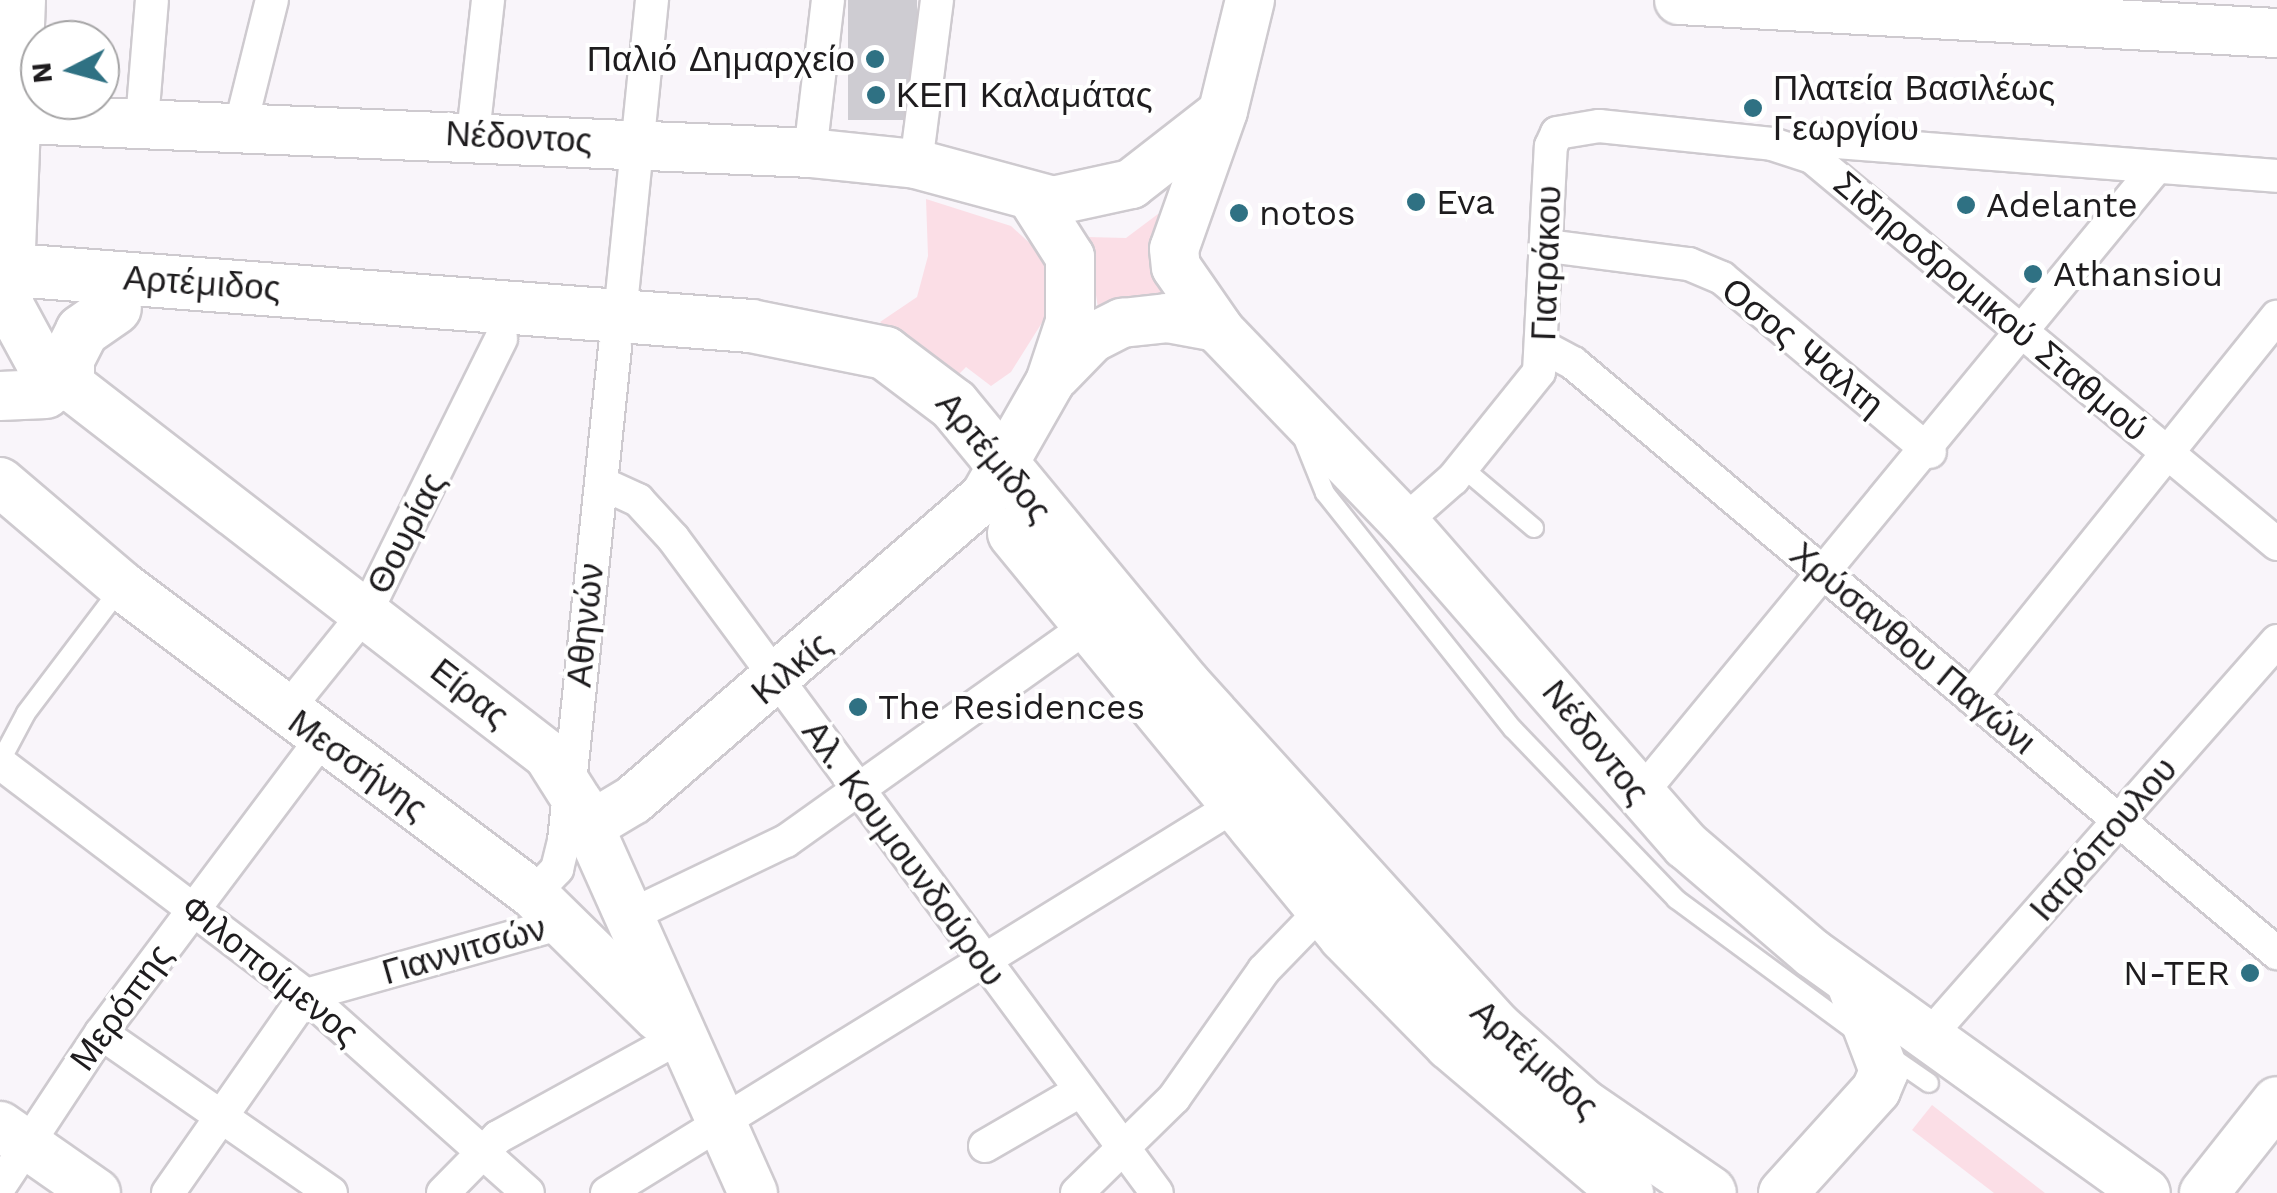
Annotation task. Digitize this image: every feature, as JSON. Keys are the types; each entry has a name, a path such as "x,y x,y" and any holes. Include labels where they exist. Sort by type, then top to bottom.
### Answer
{"main road":[{"name":"Αρτέμιδος","path":"5,287 116,308 501,339 617,331"},
{"name":"Αρτέμιδος","path":"5,287 617,331 812,333 885,353 954,405 995,481 1086,627 1322,910 1451,1044 1604,1181"},
{"path":"38,392 68,359 82,331 116,308"},
{"name":"Αρτέμιδος","path":"995,481 1496,1028 1582,1105 1710,1193"}],"street":[{"path":"5,287 10,118 21,0"},
{"path":"142,121 152,0"},
{"path":"240,124 272,0"},
{"path":"474,134 488,0"},
{"name":"Αθηνών","path":"549,908 559,863 579,806 602,483 652,0"},
{"path":"810,153 828,0"},
{"path":"916,164 937,0"},
{"name":"Νέδοντος","path":"1250,0 1223,111 1192,191 1174,259 1217,326 1291,408 1404,522 1638,798 1719,876 1850,981 1929,1060 2146,1193"},
{"path":"1680,0 2118,10 2276,23"},
{"path":"995,481 1050,382 1070,322 1073,274 1033,199 1122,189 1223,111"},
{"name":"Νέδοντος","path":"10,118 474,134 810,153 916,164 1033,199"},
{"name":"Σιδηροδρομικού Σταθμού","path":"1557,133 1600,126 1790,147 1822,163 2277,544"},
{"name":"Γιατράκου","path":"1404,522 1462,468 1534,380 1545,348 1557,133"},
{"path":"1823,141 2154,170 2277,176"},
{"path":"1638,798 2026,336 2154,170"},
{"name":"Οσος Ψαλτη","path":"1548,246 1690,264 1722,278 1930,452"},
{"name":"Είρας","path":"5,287 40,362 38,392 113,424 534,742 579,806 687,1052"},
{"path":"1971,697 2172,458 2277,317"},
{"path":"1050,382 1083,345 1122,323 1167,318 1217,326"},
{"name":"Θουρίας","path":"304,725 366,612 501,339"},
{"name":"Χρύσανθου Παγώνι","path":"1545,348 1827,576 2277,953"},
{"path":"0,356 38,392"},
{"name":"Κιλκίς","path":"579,806 633,800 777,680 995,481"},
{"name":"Μεσσήνης","path":"0,482 122,586 549,908 687,1052"},
{"name":"Αλ. Κουμουνδούρου","path":"602,483 646,507 1157,1193"},
{"path":"625,918 770,850 859,792 1086,627"},
{"name":"Ιατρόπουλου","path":"1929,1060 2119,820 2277,641"},
{"name":"Μερόπης","path":"0,1186 13,1135 101,1033 194,906 304,725"},
{"name":"Φιλοποίμενος","path":"0,763 194,906 306,995 528,1193"},
{"path":"607,1193 1234,806"},
{"name":"Γιαννιτσών","path":"306,995 549,908"},
{"path":"1077,1193 1125,1151 1174,1098 1264,970 1322,910"},
{"path":"1782,1193 1876,1090 1880,1049 1850,981"},
{"path":"168,1193 218,1112 306,995"},
{"path":"101,1033 331,1193"},
{"path":"443,1193 479,1150 687,1052 723,1122 752,1193"},
{"path":"985,1146 1080,1090"},
{"path":"2204,1193 2277,1101"},
{"path":"13,1135 96,1193"}],"lane":[{"path":"1291,408 1325,493 1513,729 1676,899 1880,1049 1929,1060"},
{"path":"1462,468 1534,528"},
{"path":"0,763 26,712 122,586"}],"shaded area":[{"path":"926,199 1011,226 1047,259 1050,310 1011,372 991,386 966,367 956,377 880,322 917,297 928,256"},
{"path":"1158,214 1161,293 1098,308 1087,237 1126,238"},
{"path":"1932,1105 2045,1193 1994,1193 1912,1130"}],"building":[{"name":"Παλιό Δημαρχείο","path":"848,0 917,0 917,120 848,120"}],"place":[{"name":"Παλιό Δημαρχείο","path":"875,59"},
{"name":"ΚΕΠ Καλαμάτας","path":"876,95"},
{"name":"Πλατεία Βασιλέως Γεωργίου","path":"1753,108"},
{"name":"Eva","path":"1416,202"},
{"name":"Adelante","path":"1966,205"},
{"name":"notos","path":"1239,213"},
{"name":"Athansiou","path":"2033,274"},
{"name":"The Residences","path":"858,707"},
{"name":"N-TER","path":"2250,973"}]}
